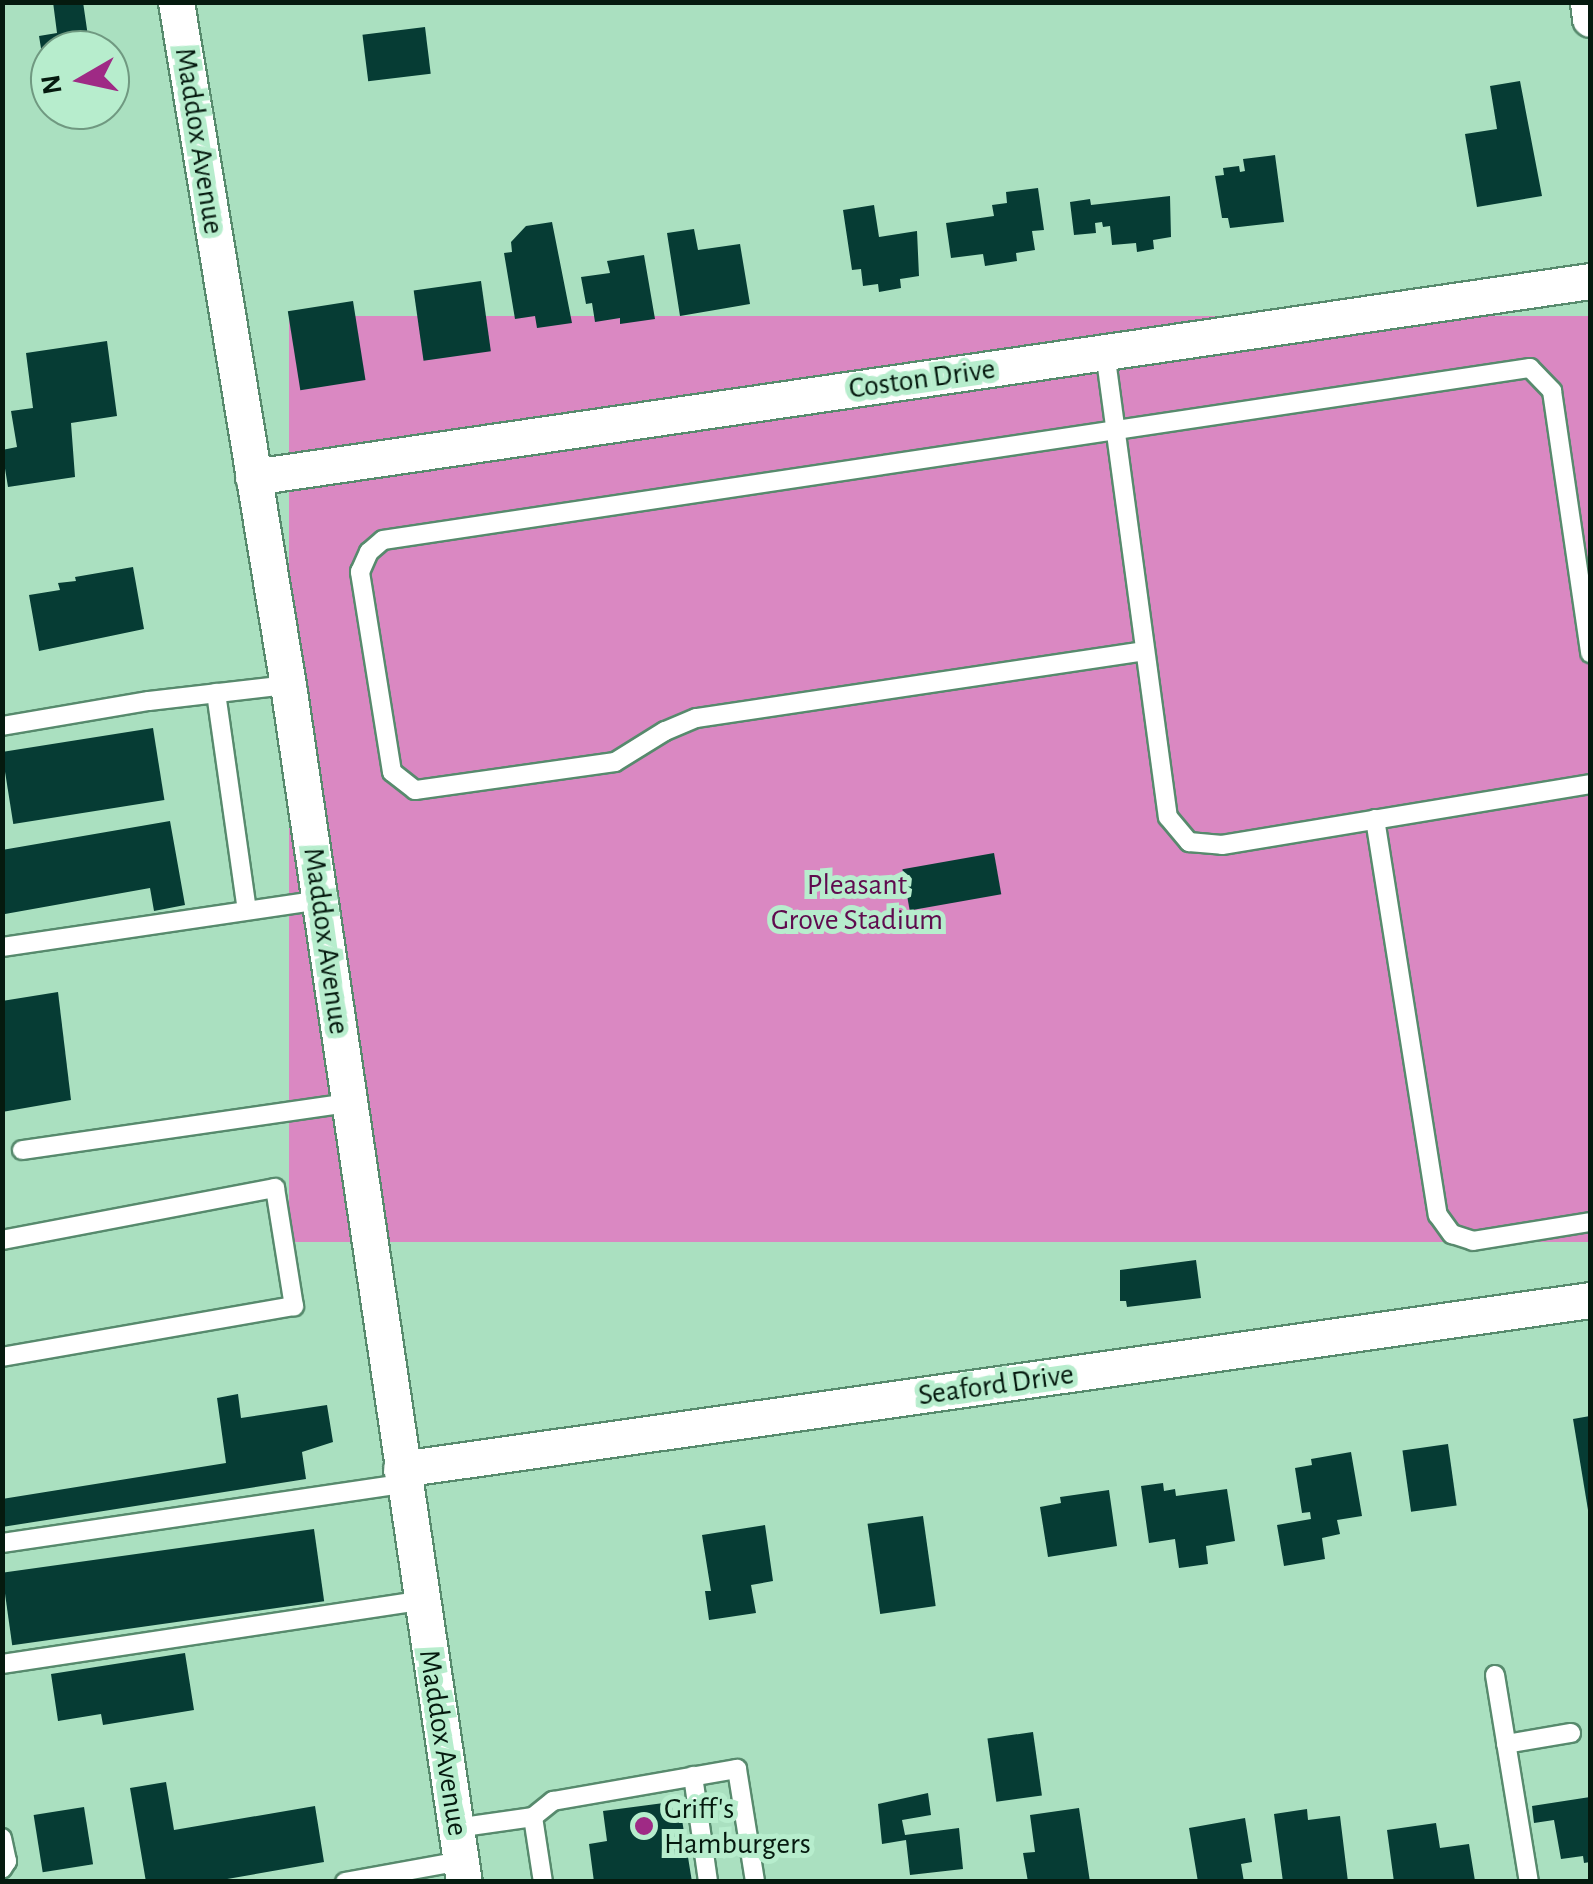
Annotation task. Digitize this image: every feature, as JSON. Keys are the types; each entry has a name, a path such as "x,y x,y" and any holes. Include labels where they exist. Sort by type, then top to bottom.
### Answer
{"street":[{"name":"Maddox Avenue","path":"176,2 288,685 461,1857"},
{"path":"1588,2 1590,19"},
{"name":"Coston Drive","path":"253,477 1590,281"},
{"name":"Seaford Drive","path":"402,1477 1590,1300"}],"lane":[{"path":"1105,352 1168,817 1190,842 1222,844 1590,784"},
{"path":"1145,651 696,718 665,730 615,762 416,790 392,772 360,572 368,552 382,540 1530,368 1552,391 1590,654"},
{"path":"2,726 288,685"},
{"path":"216,693 247,910"},
{"path":"1375,819 1438,1215 1452,1234 1473,1241 1590,1222"},
{"path":"2,947 320,900"},
{"path":"22,1150 349,1103"},
{"path":"2,1240 275,1188 294,1306 2,1357"},
{"path":"2,1543 402,1477"},
{"path":"2,1664 421,1601"},
{"path":"1495,1675 1528,1882"},
{"path":"1506,1744 1571,1733"},
{"path":"346,1882 461,1857 553,1801 737,1769 755,1882"},
{"path":"693,1776 708,1882"},
{"path":"532,1816 542,1882"},
{"path":"2,1838 7,1861 2,1869"}],"green space":[{"name":"Pleasant Grove Stadium","path":"289,316 1589,316 1589,1242 289,1242"}],"building":[{"path":"53,2 83,2 87,30 57,30"},
{"path":"425,27 431,74 368,81 362,35"},
{"path":"1520,81 1542,196 1477,207 1465,134 1497,129 1490,86"},
{"path":"1275,155 1284,222 1230,228 1228,218 1222,218 1215,176 1224,175 1223,168 1239,166 1240,172 1245,171 1243,159"},
{"path":"1038,188 1044,230 1032,231 1035,250 1016,253 1017,261 985,266 983,254 951,258 946,223 994,216 992,205 1007,203 1006,192"},
{"path":"1170,196 1171,237 1153,240 1154,249 1137,252 1136,243 1112,245 1110,226 1103,227 1102,222 1095,223 1096,233 1074,235 1070,202 1090,199 1091,205"},
{"path":"874,205 879,237 917,231 919,276 900,279 901,288 879,292 878,284 863,286 861,269 852,270 843,210"},
{"path":"552,222 572,323 537,328 535,316 515,319 504,253 512,252 511,242 526,226"},
{"path":"694,229 698,250 740,244 750,304 680,316 667,233"},
{"path":"644,255 655,319 620,324 620,318 595,322 592,303 586,304 581,277 610,273 607,261"},
{"path":"481,281 491,351 424,361 414,290"},
{"path":"353,301 366,380 300,390 288,311"},
{"path":"107,341 117,416 71,423 75,477 8,487 2,450 17,447 11,411 33,408 26,353"},
{"path":"133,567 144,629 39,651 29,595 60,590 58,583 76,581 75,577"},
{"path":"153,728 164,800 13,824 2,752"},
{"path":"170,821 185,905 154,911 150,888 5,914 2,850"},
{"path":"994,853 1001,894 910,911 902,869"},
{"path":"58,992 71,1100 2,1112 2,1001"},
{"path":"1196,1260 1201,1298 1127,1307 1126,1301 1120,1301 1120,1270"},
{"path":"238,1394 241,1418 327,1405 333,1442 302,1452 306,1479 2,1527 2,1499 226,1463 217,1398"},
{"path":"1590,1416 1590,1510 1588,1510 1573,1419"},
{"path":"1448,1444 1457,1505 1411,1512 1402,1450"},
{"path":"1351,1452 1362,1516 1337,1520 1340,1534 1322,1538 1325,1559 1284,1566 1277,1525 1311,1519 1310,1512 1302,1513 1295,1468 1312,1465 1311,1459"},
{"path":"1163,1483 1164,1491 1175,1489 1176,1496 1227,1489 1235,1541 1206,1546 1208,1564 1179,1568 1175,1539 1149,1543 1141,1486"},
{"path":"1109,1490 1117,1546 1048,1557 1040,1507 1061,1503 1060,1497"},
{"path":"923,1516 936,1606 880,1614 868,1524"},
{"path":"765,1525 773,1581 751,1585 756,1613 709,1620 705,1591 711,1591 702,1535"},
{"path":"314,1529 324,1601 12,1645 2,1573"},
{"path":"185,1653 194,1710 103,1725 101,1714 58,1721 51,1674"},
{"path":"1033,1732 1042,1795 996,1802 987,1738"},
{"path":"166,1782 174,1830 315,1806 324,1862 210,1882 146,1882 130,1788"},
{"path":"928,1793 931,1815 902,1820 905,1835 959,1828 963,1869 910,1875 906,1840 882,1844 878,1804"},
{"path":"1590,1797 1590,1862 1584,1863 1583,1856 1561,1859 1554,1820 1534,1823 1532,1806"},
{"name":"Griff's Hamburgers","path":"679,1801 692,1882 594,1882 589,1844 607,1841 603,1811"},
{"path":"84,1807 93,1864 43,1872 34,1815"},
{"path":"1079,1808 1090,1882 1028,1882 1023,1853 1035,1852 1030,1815"},
{"path":"1307,1809 1308,1820 1340,1816 1348,1882 1283,1882 1274,1814"},
{"path":"1245,1818 1252,1862 1241,1864 1244,1882 1198,1882 1189,1828"},
{"path":"1436,1823 1440,1848 1469,1844 1475,1881 1394,1882 1387,1830"}],"place":[{"name":"Griff's Hamburgers","path":"644,1826"}]}
